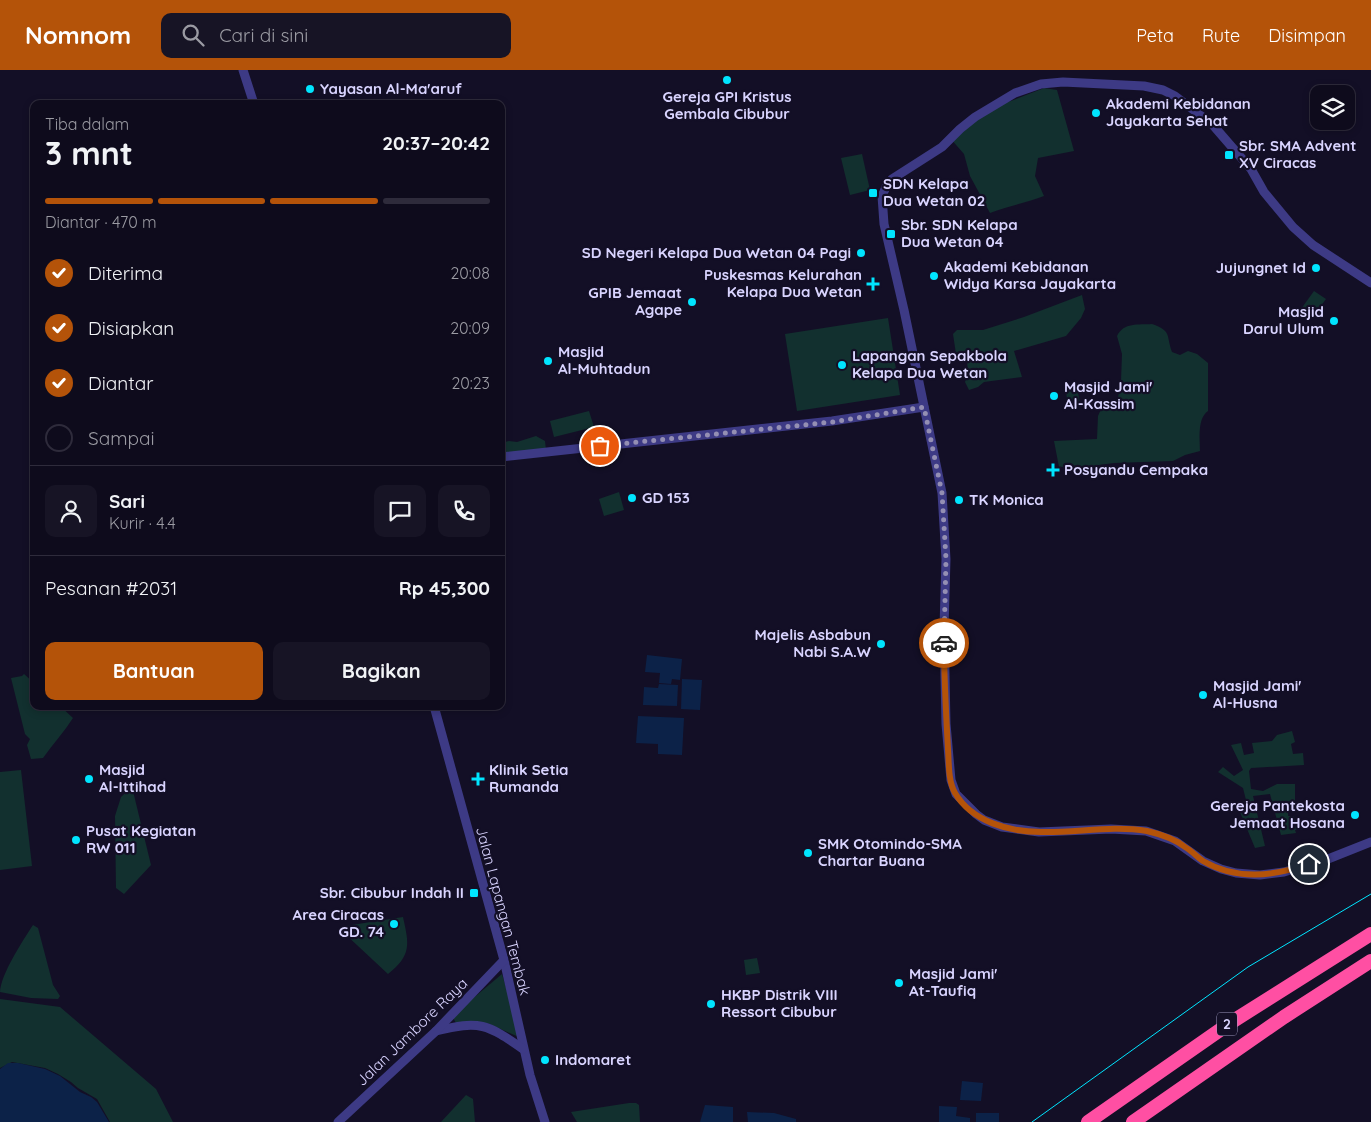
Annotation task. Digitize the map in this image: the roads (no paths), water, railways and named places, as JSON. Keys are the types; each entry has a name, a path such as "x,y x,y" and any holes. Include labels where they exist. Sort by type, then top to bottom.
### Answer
{"highway":[{"name":"2","path":"1088,1122 1230,1023 1371,934"},
{"name":"2","path":"1133,1122 1284,1017 1371,961"}],"street":[{"path":"243,70 253,100"},
{"path":"1371,283 1305,238 1280,212 1264,192 1251,169 1212,124 1175,96 1163,90 1137,85 1063,82 1041,84 1015,93 975,117 942,147 892,179 882,196 884,224 942,493 945,538 944,681 951,780 956,794 969,809 984,820 1002,827 1021,831 1062,832 1111,829 1146,831 1175,841 1214,866 1229,872 1254,875 1273,874 1298,868 1328,859 1371,842"},
{"path":"505,457 832,422 924,407"},
{"name":"Jalan Lapangan Tembak","path":"435,710 504,960 523,1049 545,1122"},
{"name":"Jalan Jambore Raya","path":"338,1122 436,1031 504,960"},
{"path":"436,1031 467,1025 486,1027 496,1031 523,1049"}],"water":[{"path":"647,655 682,659 680,680 672,679 671,684 659,683 660,673 645,672"},
{"path":"682,679 702,680 700,710 681,709"},
{"path":"659,684 678,685 677,706 643,705 644,687 658,688"},
{"path":"638,716 684,718 682,755 658,754 658,744 636,743"},
{"path":"8,1063 18,1063 45,1069 60,1076 80,1092 97,1102 109,1122 0,1122 0,1069"},
{"path":"962,1081 983,1083 981,1101 960,1100"},
{"path":"705,1105 733,1107 733,1122 700,1122"},
{"path":"939,1106 957,1107 956,1116 970,1118 970,1122 939,1122"},
{"path":"747,1112 774,1113 796,1119 796,1122 748,1122"},
{"path":"976,1113 999,1113 999,1122 976,1122"}],"tram line":[{"path":"1032,1122 1248,967 1371,894"}],"place":[{"name":"Gereja GPI Kristus Gembala Cibubur","path":"727,80"},
{"name":"Yayasan Al-Ma'aruf","path":"310,89"},
{"name":"Akademi Kebidanan Jayakarta Sehat","path":"1096,113"},
{"name":"Sbr. SMA Advent XV Ciracas","path":"1229,155"},
{"name":"SDN Kelapa Dua Wetan 02","path":"873,193"},
{"name":"Sbr. SDN Kelapa Dua Wetan 04","path":"891,234"},
{"name":"SD Negeri Kelapa Dua Wetan 04 Pagi","path":"861,253"},
{"name":"Jujungnet Id","path":"1316,268"},
{"name":"Akademi Kebidanan Widya Karsa Jayakarta","path":"934,276"},
{"name":"Puskesmas Kelurahan Kelapa Dua Wetan","path":"873,284"},
{"name":"GPIB Jemaat Agape","path":"692,302"},
{"name":"Masjid Darul Ulum","path":"1334,321"},
{"name":"Masjid Al-Muhtadun","path":"548,361"},
{"name":"Lapangan Sepakbola Kelapa Dua Wetan","path":"842,365"},
{"name":"Masjid Jami' Al-Kassim","path":"1054,396"},
{"name":"Posyandu Cempaka","path":"1053,470"},
{"name":"GD 153","path":"632,498"},
{"name":"TK Monica","path":"959,500"},
{"name":"Majelis Asbabun Nabi S.A.W","path":"881,644"},
{"name":"Masjid Jami' Al-Husna","path":"1203,695"},
{"name":"Masjid Al-Ittihad","path":"89,779"},
{"name":"Klinik Setia Rumanda","path":"478,779"},
{"name":"Gereja Pantekosta Jemaat Hosana","path":"1355,815"},
{"name":"Pusat Kegiatan RW 011","path":"76,840"},
{"name":"SMK Otomindo-SMA Chartar Buana","path":"808,853"},
{"name":"Sbr. Cibubur Indah II","path":"474,893"},
{"name":"Area Ciracas GD. 74","path":"394,924"},
{"name":"Masjid Jami' At-Taufiq","path":"899,983"},
{"name":"HKBP Distrik VIII Ressort Cibubur","path":"711,1004"},
{"name":"Indomaret","path":"545,1060"}]}
